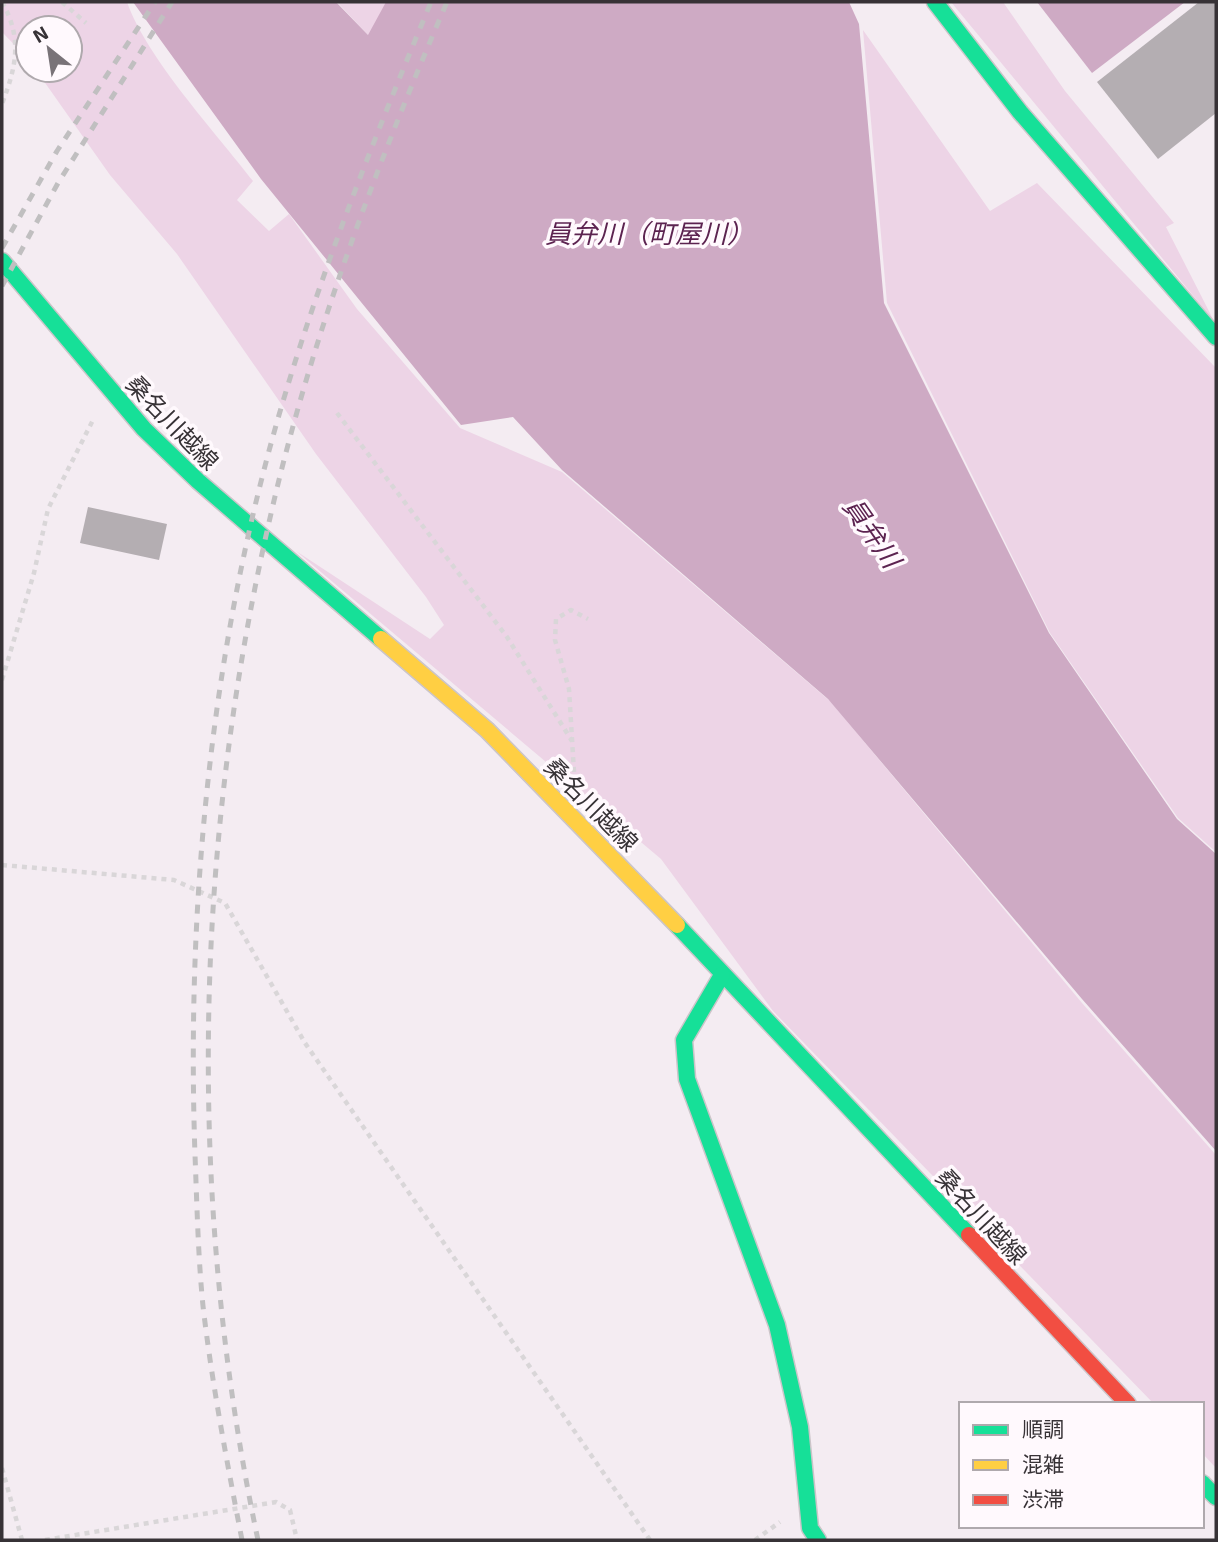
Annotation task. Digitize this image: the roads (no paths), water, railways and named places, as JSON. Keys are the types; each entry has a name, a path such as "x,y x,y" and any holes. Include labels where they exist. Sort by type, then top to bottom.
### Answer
{"main road":[{"path":"935,2 1020,111 1216,337"},
{"name":"桑名川越線","path":"2,261 144,429 198,481 487,730 578,819 1126,1402"},
{"path":"722,975 684,1041 687,1079 777,1325 800,1427 810,1528 818,1540"}],"water":[{"name":"員弁川（町屋川）","path":"133,2 336,2 368,35 386,2 849,2 859,24 884,303 1049,633 1177,819 1216,854 1216,1151 1082,999 828,699 562,470 513,417 461,425 261,179"},
{"path":"1037,2 1185,2 1092,73"}],"railway":[{"path":"2,248 57,151 155,2"},
{"path":"2,286 58,183 172,2"},
{"path":"242,1540 211,1364 203,1306 198,1230 193,1058 195,961 200,864 210,767 240,575 261,481 287,388 354,193 431,2"},
{"path":"258,1540 235,1414 219,1286 210,1158 208,1029 214,900 226,771 244,644 270,518 304,386 346,256 447,2"}],"water label":[{"name":"員弁川","path":"873,532"}]}
